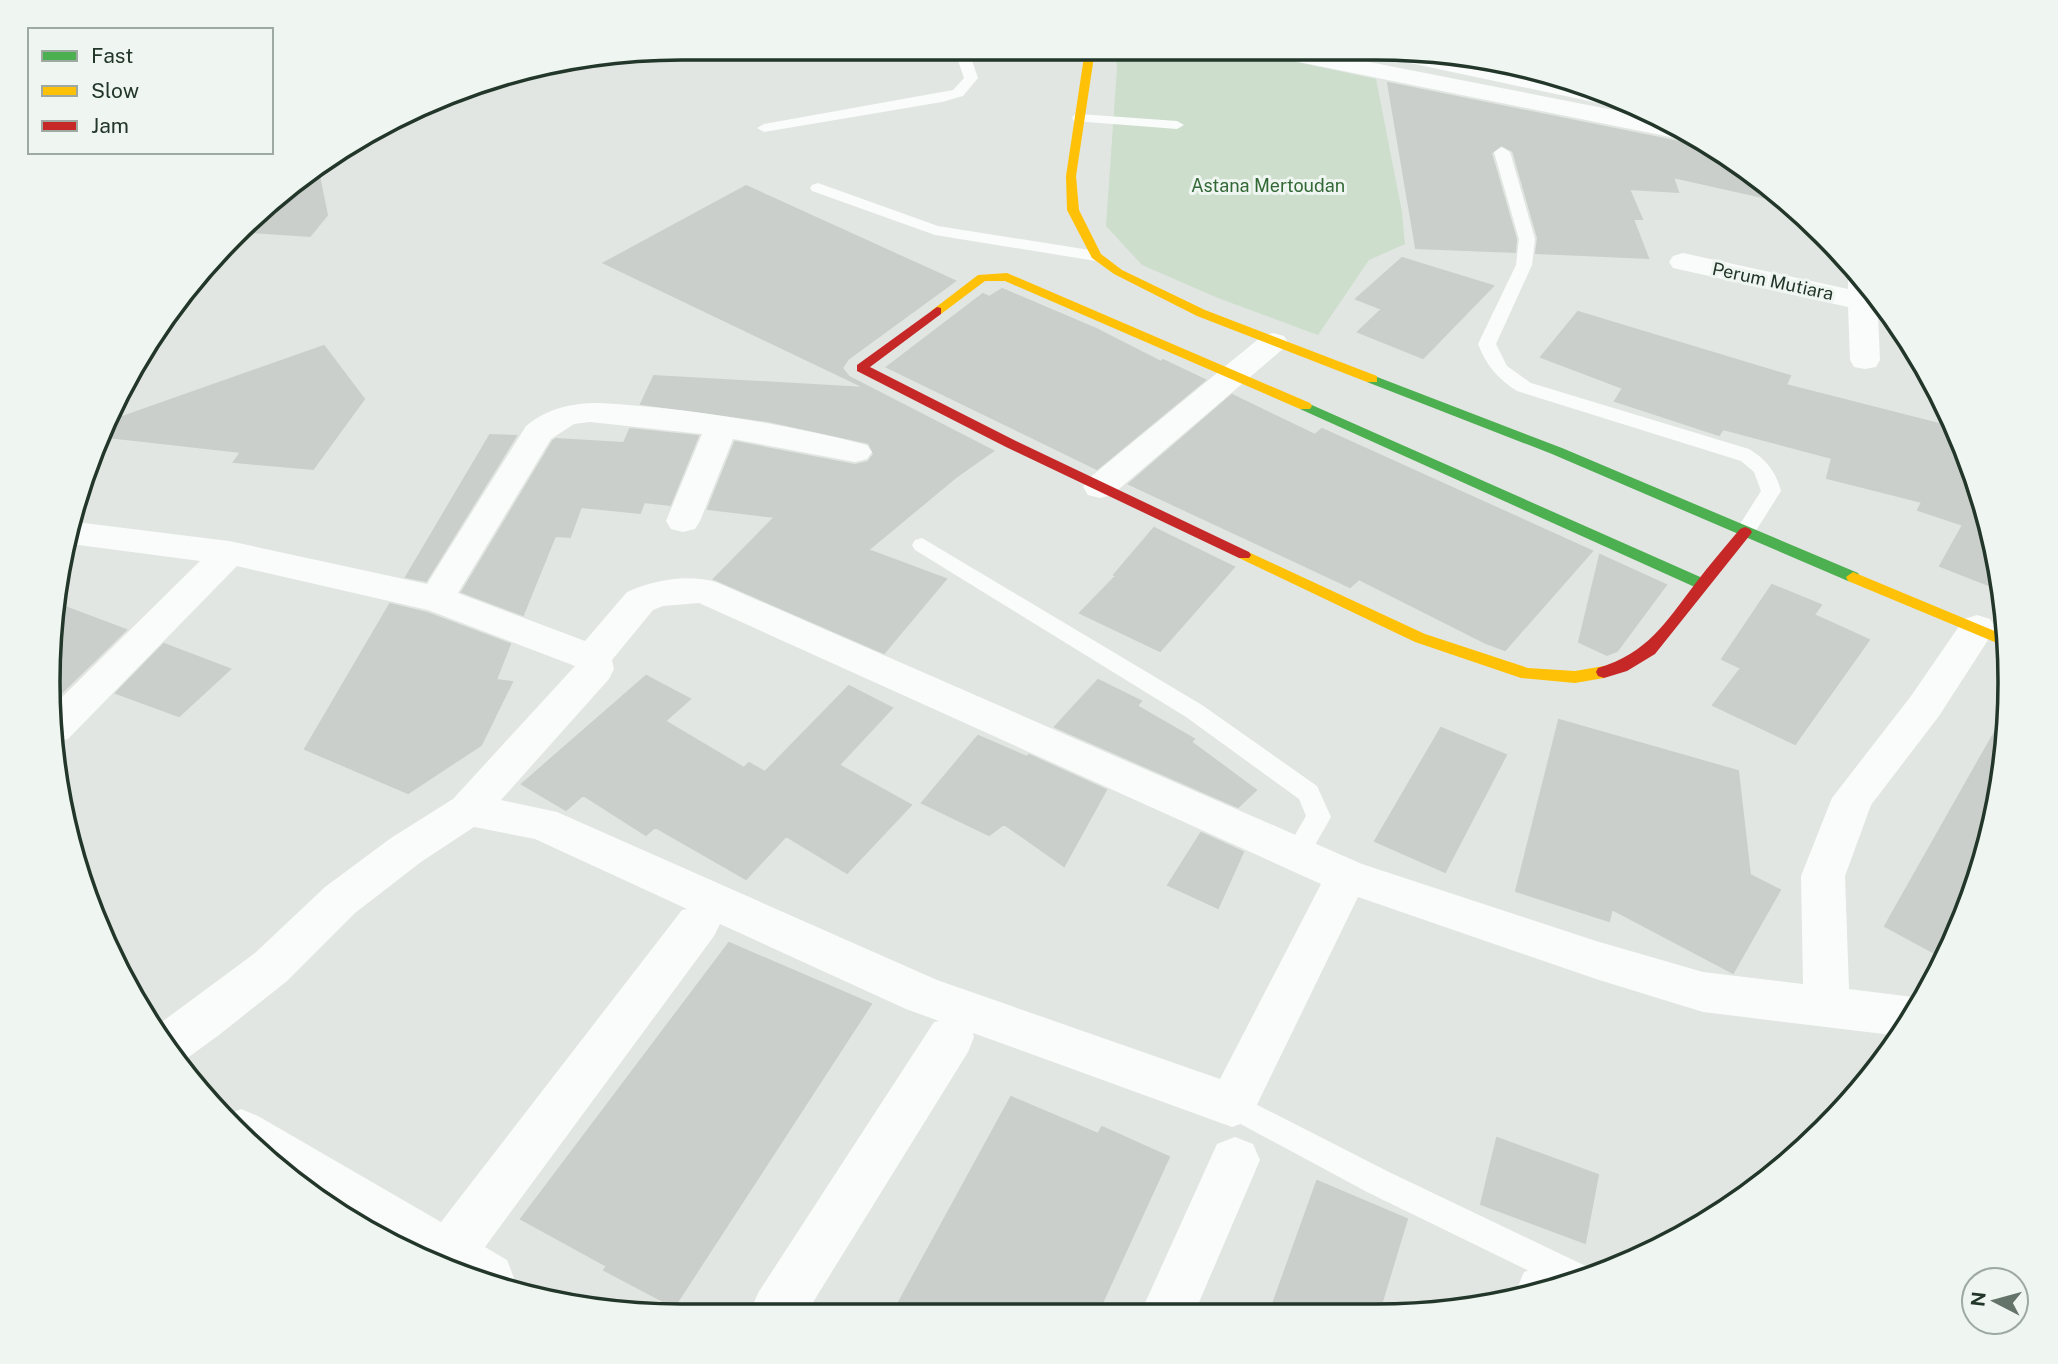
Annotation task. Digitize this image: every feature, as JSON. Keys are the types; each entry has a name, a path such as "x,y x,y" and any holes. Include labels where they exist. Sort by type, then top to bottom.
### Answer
{"street":[{"path":"1088,60 1070,177 1073,210 1096,257 1118,272 1189,308 1557,451 1993,635 1925,706 1853,798 1823,876 1827,1007"},
{"path":"1361,60 1652,125"},
{"name":"Perum Mutiara","path":"1683,262 1858,288"},
{"path":"1702,584 1235,374 1007,278 982,278 862,368 1100,487 1420,638 1527,674 1575,677 1622,669 1658,644 1745,532"},
{"name":"Perum Mutiara","path":"1863,295 1864,360"},
{"path":"1100,487 1272,342"},
{"path":"436,599 538,433 550,423 580,413 596,413 785,435 855,452"},
{"path":"683,521 723,426"},
{"path":"78,534 229,553 436,599 592,658"},
{"path":"61,722 229,553"},
{"path":"592,658 640,601 666,592 703,591 1298,852 1347,876 1596,960 1703,992 1901,1016"},
{"path":"173,1041 271,967 340,900 405,850 468,810 595,669 592,658"},
{"path":"468,810 542,824 922,995 1232,1105 1347,876"},
{"path":"460,1263 698,923"},
{"path":"782,1304 951,1037"},
{"path":"276,1153 449,1259"},
{"path":"1171,1304 1235,1160"}],"lane":[{"path":"764,128 958,93 971,78 965,60"},
{"path":"1421,61 1585,96"},
{"path":"1079,118 1178,125"},
{"path":"1502,152 1527,239 1524,265 1487,344 1493,362 1503,375 1524,387 1742,453 1758,462 1767,476 1771,491 1745,532"},
{"path":"818,188 934,230 1096,257"},
{"path":"922,545 1194,711 1308,793 1319,817 1298,852"},
{"path":"1232,1105 1378,1182 1542,1281"}],"green space":[{"name":"Astana Mertoudan","path":"1116,60 1287,60 1376,79 1402,212 1405,244 1369,260 1318,335 1218,298 1142,265 1106,226"}],"building":[{"path":"1388,83 1686,142 1722,164 1767,198 1673,177 1678,192 1629,189 1642,219 1633,219 1648,258 1536,253 1538,238 1513,151 1501,145 1491,153 1516,239 1515,252 1416,248"},
{"path":"319,176 327,215 310,236 253,232"},
{"path":"746,186 955,281 848,359 842,368 849,377 993,451 956,477 868,550 946,579 884,653 714,579 775,517 708,509 735,442 855,465 868,462 874,454 869,443 768,421 641,404 654,376 866,388 604,263"},
{"path":"1402,258 1493,286 1423,358 1358,332 1382,309 1356,299"},
{"path":"1002,289 1205,380 1097,469 887,367 983,294 989,297"},
{"path":"1578,312 1790,376 1786,385 1942,425 1977,521 1991,586 1940,566 1963,525 1918,510 1922,502 1827,478 1832,458 1723,429 1719,435 1615,401 1623,388 1541,357"},
{"path":"324,346 364,399 313,469 234,462 241,452 110,437 119,418"},
{"path":"1232,395 1315,435 1322,429 1592,551 1505,650 1359,579 1350,587 1129,484"},
{"path":"630,429 698,436 670,505 644,502 640,513 581,507 570,537 555,536 523,615 462,592 553,441 624,443"},
{"path":"490,435 516,436 426,581 406,577"},
{"path":"1154,528 1234,567 1160,651 1080,613 1116,576 1114,575"},
{"path":"1600,555 1666,585 1617,651 1607,655 1579,642"},
{"path":"1772,585 1821,605 1814,615 1869,640 1795,744 1713,705 1741,668 1722,659"},
{"path":"390,604 427,613 510,644 496,680 512,682 481,745 408,793 305,749"},
{"path":"64,607 126,630 60,694"},
{"path":"164,644 230,669 179,716 116,693"},
{"path":"646,676 690,699 665,721 744,768 749,763 765,772 849,686 892,708 839,765 911,805 847,873 786,836 746,879 655,827 646,835 583,795 566,810 522,784"},
{"path":"1098,680 1141,701 1137,706 1194,739 1191,742 1256,790 1238,807 1055,727"},
{"path":"1559,720 1738,771 1750,875 1780,890 1733,973 1612,909 1609,921 1516,891"},
{"path":"1441,728 1506,755 1445,872 1375,841"},
{"path":"1996,729 1987,803 1977,843 1951,920 1936,953 1885,926"},
{"path":"978,736 1027,757 1029,755 1106,790 1064,866 1004,824 989,835 922,803"},
{"path":"1201,833 1243,852 1218,908 1168,885"},
{"path":"729,943 871,1004 676,1304 668,1304 604,1270 607,1266 521,1219"},
{"path":"1011,1097 1098,1134 1102,1127 1169,1157 1102,1304 898,1304"},
{"path":"1497,1138 1598,1175 1585,1243 1481,1204"},
{"path":"1317,1181 1407,1219 1381,1304 1273,1304"}],"traffic: fast":[{"path":"1372,379 1557,451 1853,577"},
{"path":"1305,406 1702,584"}],"traffic: slow":[{"path":"1088,60 1071,176 1073,210 1096,256 1118,272 1201,313 1372,379"},
{"path":"937,311 982,278 1007,277 1305,406"},
{"path":"1244,555 1420,638 1527,674 1575,677 1604,672"},
{"path":"1853,577 1997,638"}],"traffic: jam":[{"path":"937,311 861,368 1011,444 1244,555"},
{"path":"1604,672 1636,660 1650,650 1745,532"}]}
